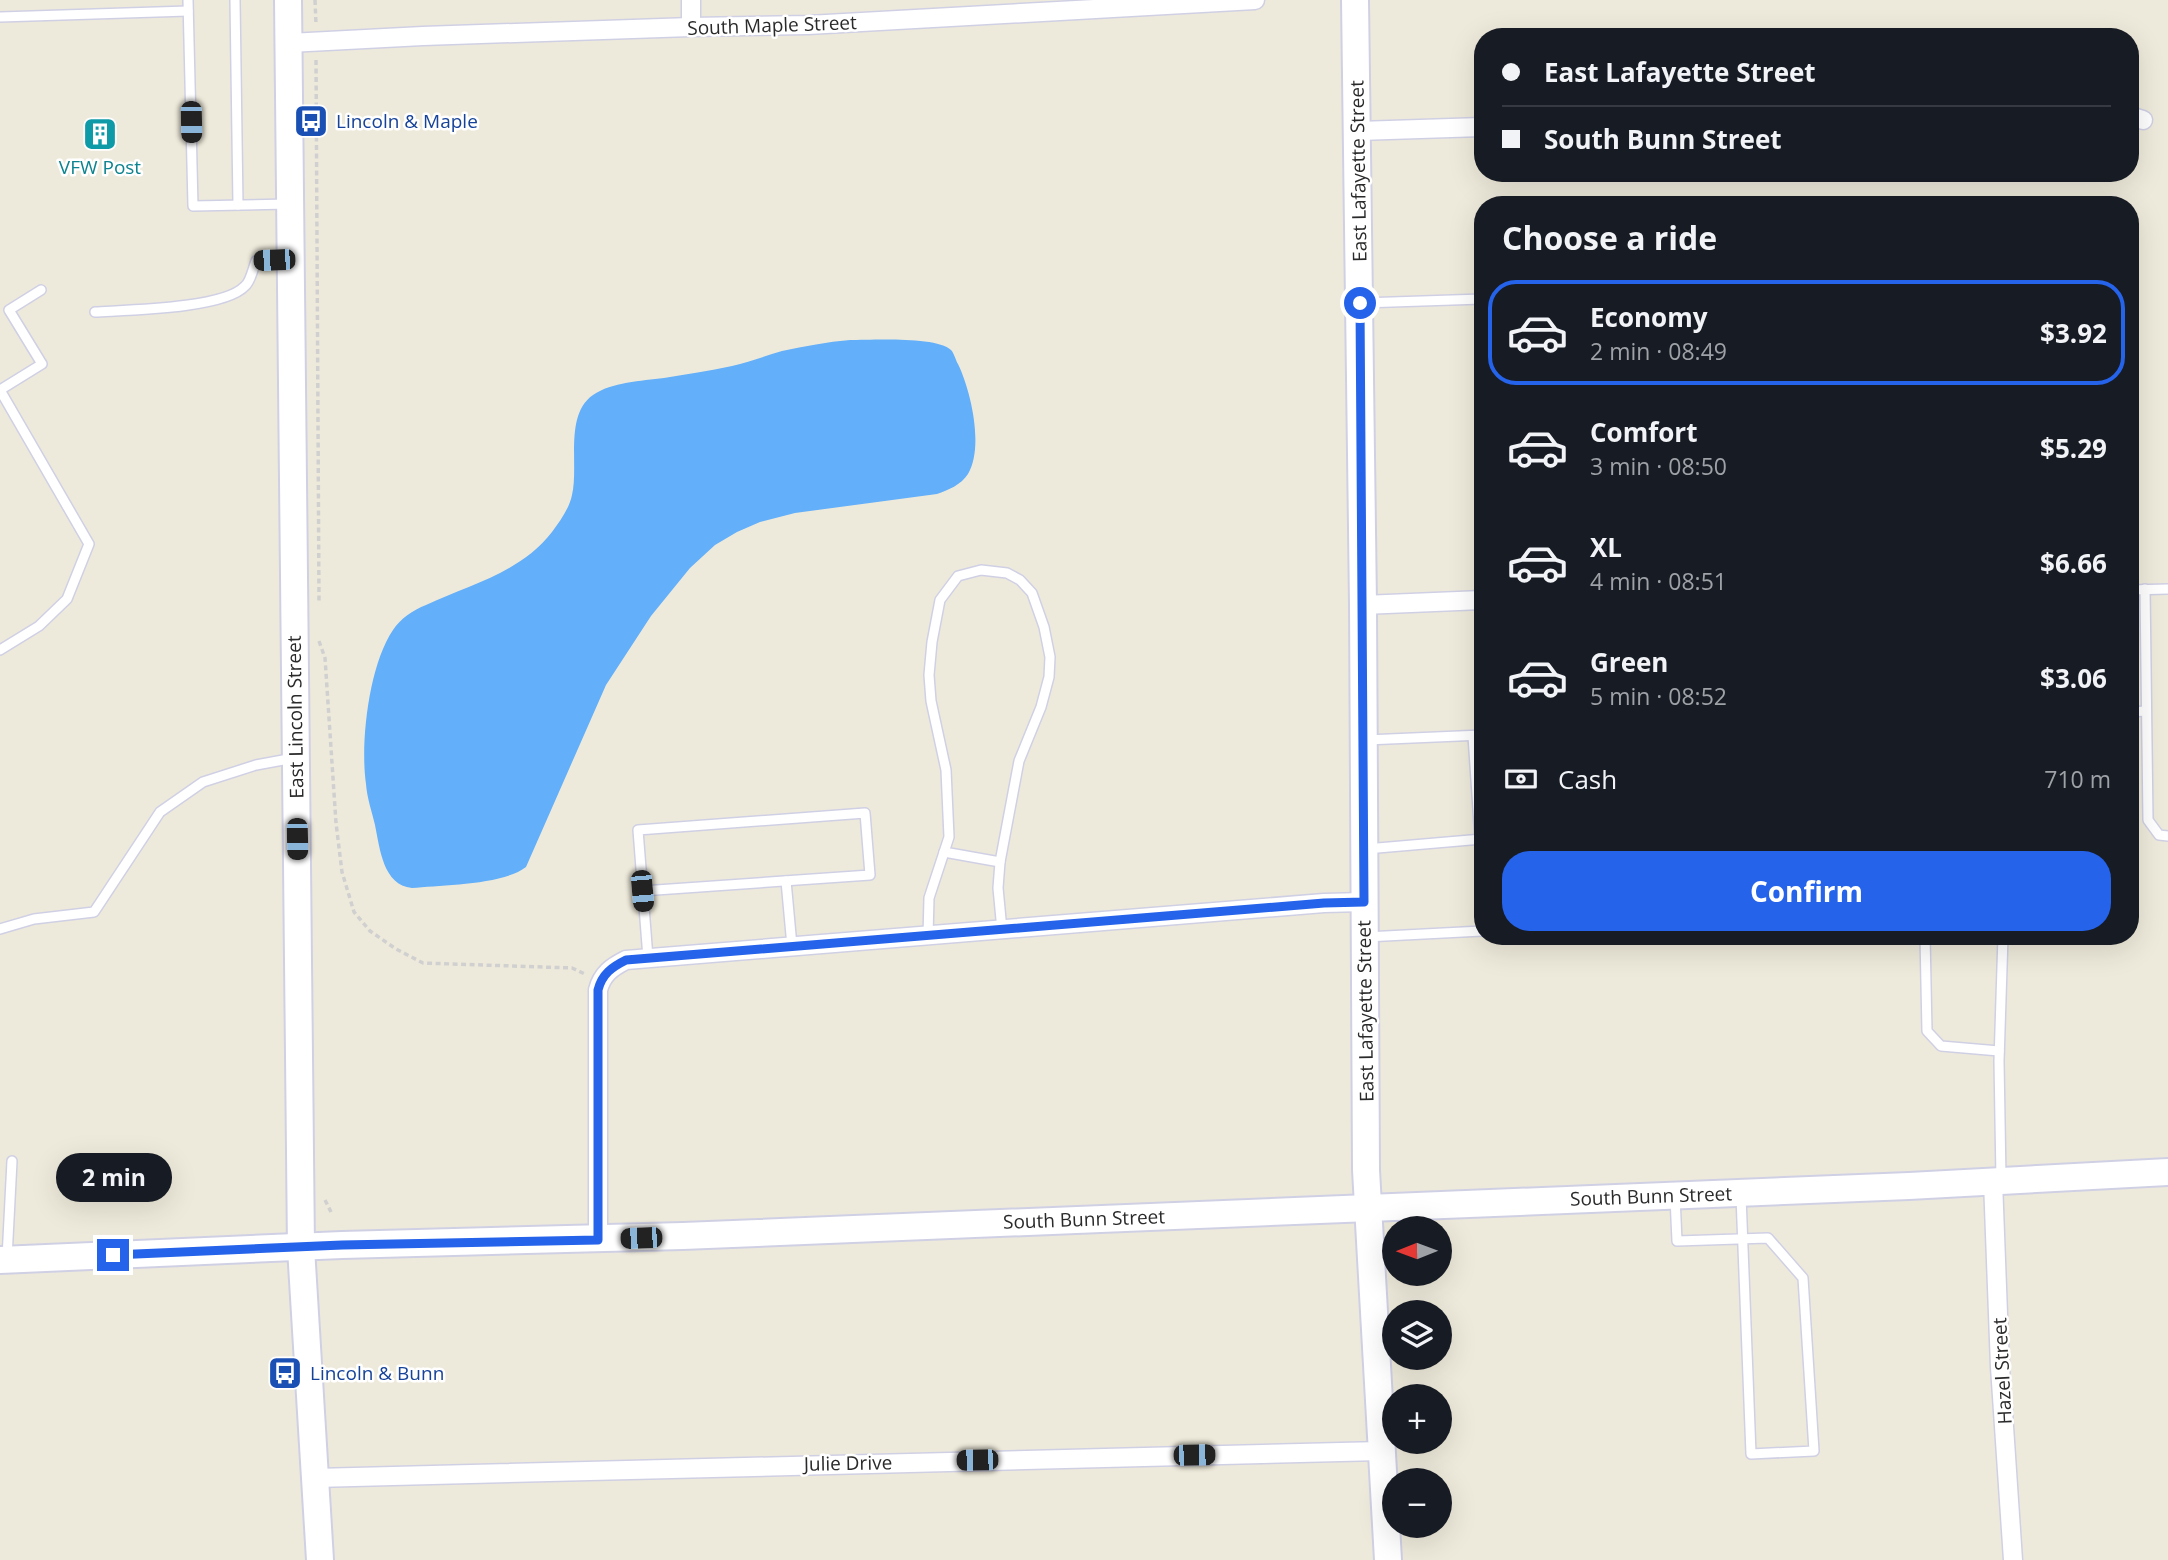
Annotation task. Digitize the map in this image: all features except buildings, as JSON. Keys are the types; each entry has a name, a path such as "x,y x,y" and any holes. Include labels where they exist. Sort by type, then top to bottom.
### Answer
{"street":[{"name":"East Lincoln Street","path":"288,0 301,1248 320,1560"},
{"path":"691,0 691,27"},
{"name":"South Maple Street","path":"289,43 423,36 808,25 954,9 1108,7 1255,0"},
{"name":"East Lafayette Street","path":"1355,0 1367,1208 1388,1560"},
{"path":"1358,131 1474,127"},
{"path":"1363,605 1474,600"},
{"path":"598,1240 597,1028 604,976 626,960 1324,903 1364,902"},
{"name":"South Bunn Street","path":"3,1260 252,1248 598,1240 2168,1172"},
{"name":"Hazel Street","path":"1997,1181 2000,1367 2013,1560"},
{"name":"Julie Drive","path":"315,1478 1381,1451"}],"lane":[{"path":"188,0 193,206 290,204"},
{"path":"235,0 239,205"},
{"path":"0,17 188,11"},
{"path":"94,312 179,307 222,299 246,286 256,261 291,259"},
{"path":"0,650 40,625 67,599 89,544 0,390 42,364 9,310 41,290"},
{"path":"1360,303 1474,299"},
{"path":"928,936 929,898 949,837 946,770 931,701 929,675 932,642 940,600 958,576 981,570 1007,573 1020,580 1032,593 1044,627 1050,657 1049,677 1041,707 1019,761 1000,862 998,888 1002,930"},
{"path":"2139,589 2168,589"},
{"path":"2145,589 2148,820 2159,835 2168,836"},
{"path":"2139,711 2146,711"},
{"path":"1364,740 1474,736"},
{"path":"0,929 34,919 93,912 160,813 203,782 256,765 296,758"},
{"path":"642,891 870,875 865,813 638,830 642,891 648,958"},
{"path":"1364,849 1474,840"},
{"path":"944,852 1000,862"},
{"path":"786,881 792,946"},
{"path":"1364,937 1474,931"},
{"path":"1925,945 1927,1031 1941,1046 1999,1051"},
{"path":"1997,1181 2003,945"},
{"path":"3,1260 12,1161"},
{"path":"1675,1195 1677,1241 1743,1238 1768,1238 1803,1278 1814,1451 1751,1454 1743,1238 1741,1192"}],"path":[{"path":"320,641 325,658 336,823 342,872 355,912 370,931 422,963 572,968 604,976"}],"water":[{"path":"850,340 918,341 951,350 963,375 974,419 973,463 965,478 954,487 937,494 795,513 760,522 715,545 690,568 651,616 606,685 526,867 503,877 471,883 412,888 395,880 384,864 368,800 364,748 372,683 385,645 396,626 416,609 510,568 539,546 552,532 571,500 575,428 584,404 593,395 636,381 723,368 782,351"}],"place":[{"name":"Lincoln & Maple","path":"311,121"},
{"name":"VFW Post","path":"100,134"},
{"name":"Lincoln & Bunn","path":"285,1373"}],"route":[{"path":"113,1255 342,1245 598,1240 598,990 608,971 626,960 1324,903 1364,902 1360,303"}]}
